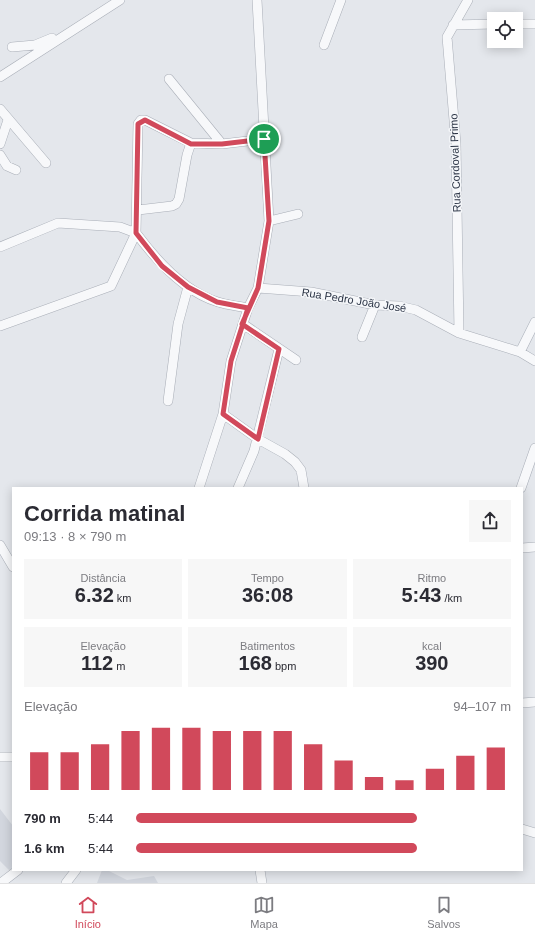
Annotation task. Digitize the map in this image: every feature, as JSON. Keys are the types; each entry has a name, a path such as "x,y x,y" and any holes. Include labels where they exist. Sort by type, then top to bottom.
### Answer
{"street":[{"path":"0,77 120,0"},
{"path":"198,487 223,414 231,361 242,324 258,288 269,221 258,0"},
{"path":"324,45 341,0"},
{"name":"Rua Cordoval Primo","path":"459,333 456,144 447,37 468,0"},
{"path":"453,25 487,24"},
{"path":"523,24 535,24"},
{"path":"12,47 35,45 68,32"},
{"path":"169,79 222,144"},
{"path":"0,109 46,163"},
{"path":"0,144 8,120"},
{"path":"0,326 112,286 136,233 138,210 138,124 145,120 191,144 222,144 264,139"},
{"path":"138,210 172,206 176,204 179,199 187,155 191,144"},
{"path":"0,155 7,166 16,170"},
{"path":"269,221 298,214"},
{"path":"0,246 58,223 120,227 136,233 162,266 188,287 217,302 248,308"},
{"path":"168,401 178,324 188,287"},
{"name":"Rua Pedro João José","path":"258,288 311,292 375,305 399,306 416,310 459,333 520,352 535,361"},
{"path":"362,337 375,305"},
{"path":"520,352 535,322"},
{"path":"242,324 296,360"},
{"path":"238,487 258,439 279,349"},
{"path":"223,414 258,439 285,454 295,462 301,470 304,487"},
{"path":"521,487 535,448"},
{"path":"0,545 12,565"},
{"path":"523,548 535,547"},
{"path":"523,703 535,702"},
{"path":"0,757 12,757"},
{"path":"523,829 535,833"},
{"path":"1,883 17,871"},
{"path":"66,883 75,871"},
{"path":"260,871 262,883"}],"shaded area":[{"path":"0,809 12,825 12,869 10,871 0,861"},
{"path":"102,871 109,871 127,880 154,876 158,883 97,883"}],"route":[{"path":"264,139 222,144 191,144 145,120 141,120 138,124 138,210 136,233 162,266 188,287 217,302 248,308 242,324 231,361 223,414 258,439 279,349 242,324 258,288 269,221 264,139"}]}
